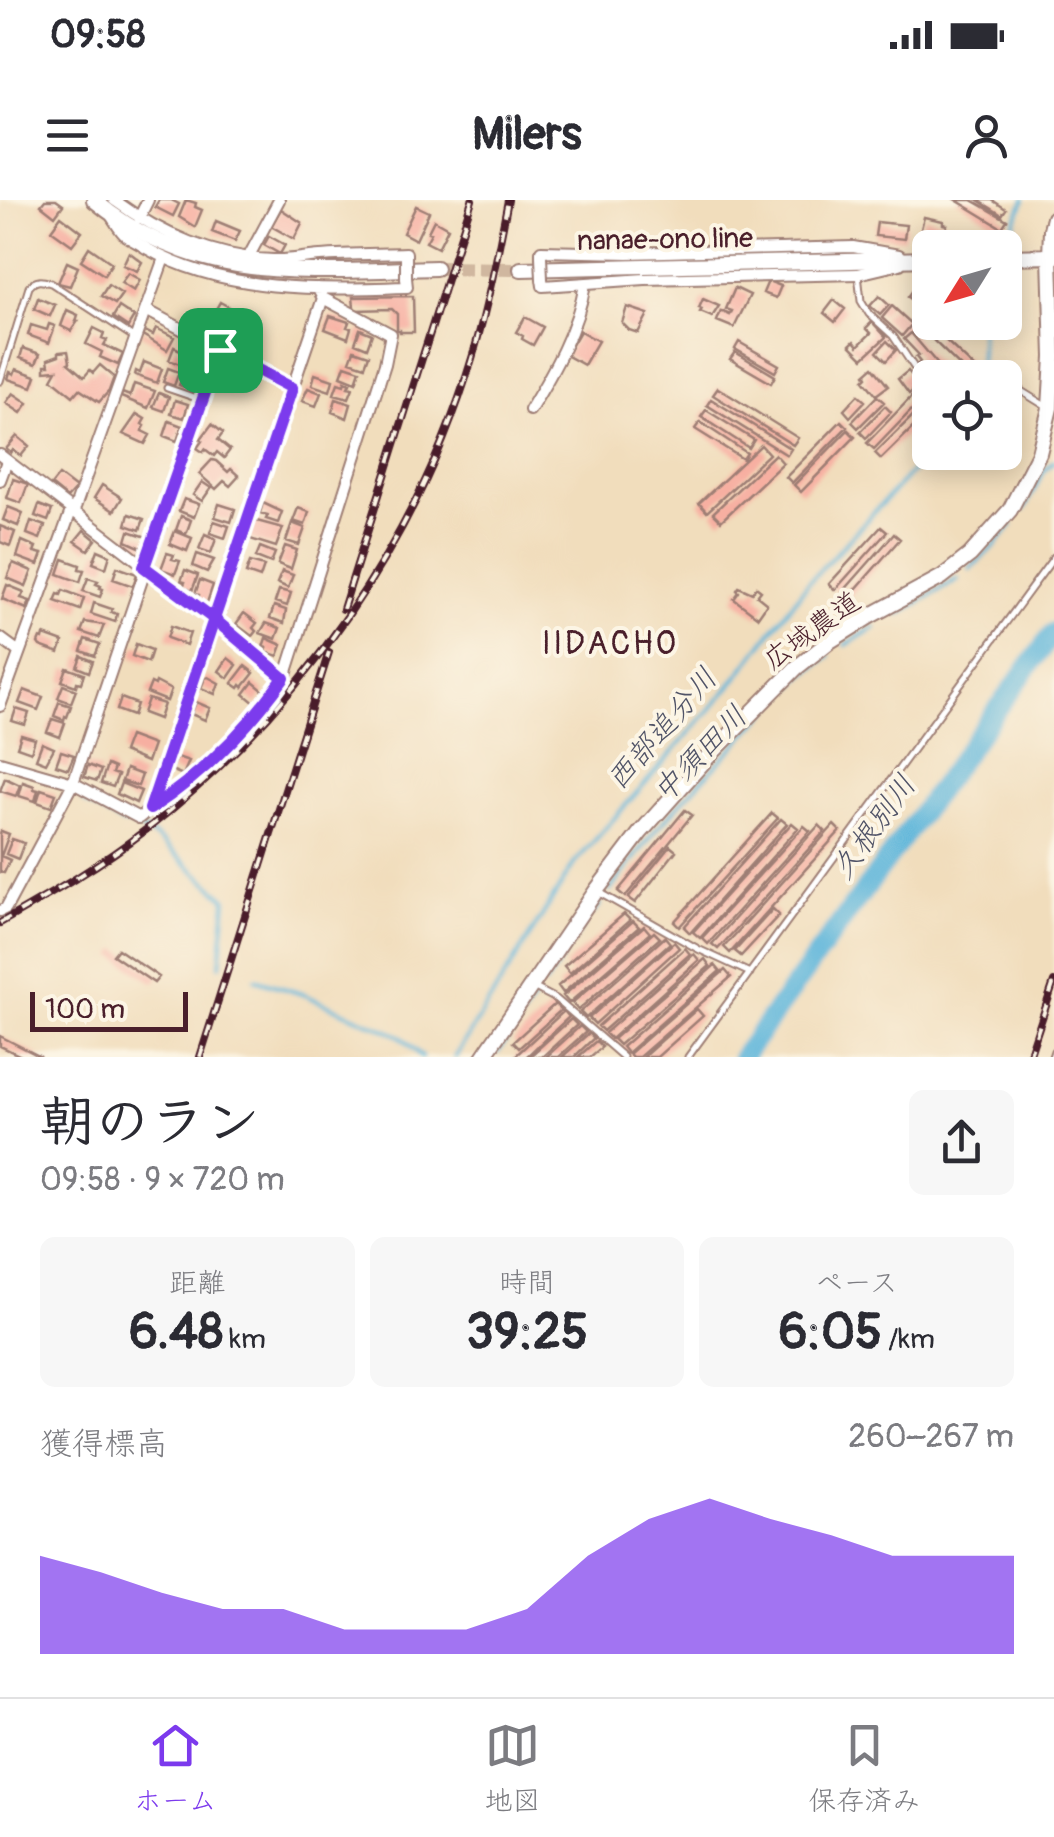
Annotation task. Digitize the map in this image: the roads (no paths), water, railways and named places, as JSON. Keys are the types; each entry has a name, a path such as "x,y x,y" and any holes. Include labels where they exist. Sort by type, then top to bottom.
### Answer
{"street":[{"path":"94,200 112,207 139,218 193,244 223,253 291,260 406,253 407,287 320,293 203,272 164,258 124,234 112,207"},
{"path":"139,218 148,200"},
{"path":"248,256 279,200"},
{"path":"112,207 140,233 222,264 276,271 436,268"},
{"name":"広域農道","path":"483,1057 596,890 674,793 796,668 857,624 942,577 970,555 1010,510 1040,452 1050,408 1054,218"},
{"path":"912,257 852,247 541,251 542,286 645,279 858,274 912,262"},
{"path":"1022,257 1052,256"},
{"path":"0,706 164,258"},
{"name":"nanae-ono line","path":"522,269 912,259"},
{"path":"530,410 575,320 585,284"},
{"path":"150,809 292,388 320,293"},
{"path":"0,762 73,784 139,818 205,766 284,678 385,364 391,334 320,293"},
{"path":"146,310 292,388"},
{"path":"0,911 6,908 73,784 220,350"},
{"path":"0,480 4,458 214,619 284,678"},
{"path":"0,638 18,652"}],"lane":[{"path":"858,274 861,301 912,364"},
{"path":"0,380 34,281 51,283 134,338"},
{"path":"168,388 202,400"},
{"path":"1022,392 1050,408"},
{"path":"688,1057 1054,557"},
{"path":"596,890 698,950 750,973"},
{"path":"530,985 556,999 622,1057"}],"waterway":[{"name":"西部追分川","path":"1012,230 1024,200"},
{"name":"西部追分川","path":"980,340 980,360"},
{"name":"中須田川","path":"1024,509 1044,470 1054,461"},
{"name":"西部追分川","path":"455,1057 574,864 728,689 808,583 913,470"},
{"name":"中須田川","path":"970,569 1012,525"},
{"name":"中須田川","path":"899,614 958,579"},
{"name":"中須田川","path":"846,645 875,627"},
{"name":"久根別川","path":"742,1057 1054,632"},
{"name":"中須田川","path":"610,890 686,797 799,678 829,656"},
{"name":"中須田川","path":"83,801 157,838 226,899 220,965"},
{"name":"中須田川","path":"594,912 600,904"},
{"name":"中須田川","path":"545,984 583,925"},
{"name":"中須田川","path":"255,979 305,995 400,1036 422,1057"},
{"name":"中須田川","path":"498,1052 535,997"}],"tunnel":[{"path":"436,268 521,269"}],"railway":[{"path":"343,609 472,200"},
{"path":"0,923 112,855 203,782 255,731 347,617 420,491 449,424 473,355 508,200"},
{"path":"200,1057 329,652"},
{"path":"1029,1057 1054,982"}],"district":[{"name":"IIDACHO","path":"610,644"}]}
